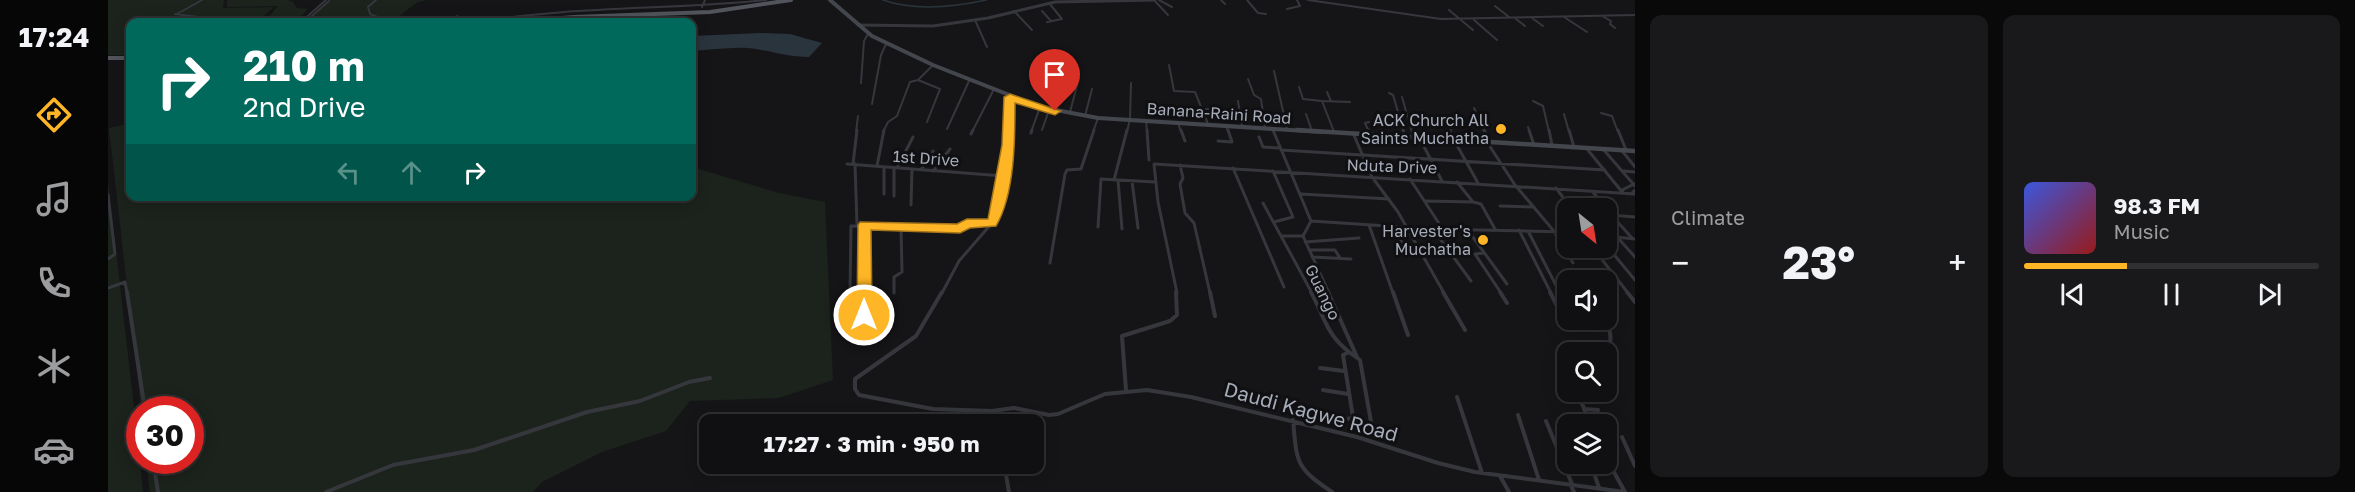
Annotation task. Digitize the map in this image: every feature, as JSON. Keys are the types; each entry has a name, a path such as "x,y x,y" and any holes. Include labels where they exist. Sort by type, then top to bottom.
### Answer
{"main road":[{"path":"562,18 710,12 765,1 788,0"},
{"name":"Banana-Raini Road","path":"830,0 868,34 886,44 993,91 1049,110 1070,114 1098,118 1635,151"},
{"path":"108,58 126,58"}],"street":[{"path":"198,18 199,16 175,14 200,0"},
{"path":"308,18 328,0"},
{"path":"376,0 369,7 370,14 380,18"},
{"path":"702,7 705,0"},
{"path":"857,25 933,26 975,20 1048,3 1156,0 1172,7"},
{"path":"1156,0 1168,15"},
{"path":"1221,0 1225,4"},
{"path":"1248,0 1258,13 1266,14"},
{"path":"1287,9 1300,6 1297,0"},
{"path":"1308,0 1414,16 1459,19 1635,15"},
{"path":"1047,22 1062,18 1048,3"},
{"path":"500,18 579,10 748,5"},
{"path":"1495,6 1525,26"},
{"path":"1449,10 1473,30"},
{"path":"1014,11 1032,30"},
{"path":"1042,11 1051,22"},
{"path":"1600,15 1611,22 1610,24 1614,27"},
{"path":"1563,16 1587,32"},
{"path":"1530,17 1543,26"},
{"path":"1472,19 1497,40"},
{"path":"975,20 987,47"},
{"path":"861,83 864,41 868,34"},
{"path":"872,104 881,55 886,44"},
{"path":"877,166 880,143 888,122 896,117 910,82 918,80 933,65"},
{"path":"1169,65 1174,91 1195,92 1208,124"},
{"path":"1274,70 1287,129"},
{"path":"1070,114 1079,78"},
{"path":"1248,79 1253,94 1261,99 1265,128"},
{"path":"918,80 940,89 927,122"},
{"path":"947,129 969,81"},
{"path":"1122,229 1116,180 1130,119 1131,83"},
{"path":"1299,87 1303,99 1350,102"},
{"path":"1085,116 1092,89"},
{"path":"971,134 993,91"},
{"path":"1327,92 1331,101"},
{"path":"1389,93 1393,95 1405,136"},
{"path":"850,301 851,226 960,228 967,223 992,223 996,215 1004,176 1010,97"},
{"path":"1402,98 1414,137"},
{"path":"1238,101 1242,126"},
{"path":"1323,101 1334,132"},
{"path":"1533,101 1543,106 1552,146"},
{"path":"1031,133 1041,107"},
{"path":"1474,108 1489,142 1515,185 1553,230 1573,263"},
{"path":"1202,109 1228,110"},
{"path":"1042,130 1049,110"},
{"path":"1601,113 1612,116 1624,150 1635,167"},
{"path":"1306,114 1312,130"},
{"path":"1563,114 1574,147"},
{"path":"857,225 854,164 858,116"},
{"path":"1050,263 1067,170 1081,169 1098,118"},
{"path":"1382,135 1383,118"},
{"path":"1146,120 1149,160"},
{"path":"1447,120 1454,140 1478,183"},
{"path":"1178,122 1185,141"},
{"path":"1369,122 1365,123 1370,134"},
{"path":"1218,141 1232,142 1226,125"},
{"path":"1528,127 1534,145"},
{"path":"1272,128 1310,222 1303,236 1305,242 1360,360 1373,433"},
{"path":"1353,133 1372,177 1407,227 1465,330"},
{"path":"894,196 896,168 913,137"},
{"path":"1259,137 1263,147 1280,149 1605,170"},
{"path":"1420,137 1442,181"},
{"path":"1586,148 1622,192 1634,190 1624,171 1603,149"},
{"path":"933,171 950,149"},
{"path":"921,170 933,151"},
{"name":"1st Drive","path":"847,164 1004,176"},
{"name":"Nduta Drive","path":"1155,182 1154,164 1592,191 1634,190"},
{"path":"1180,165 1183,178 1180,184 1184,212 1194,223 1215,316"},
{"path":"884,167 884,194"},
{"path":"1233,168 1284,287"},
{"path":"911,206 912,169"},
{"path":"1273,171 1293,216 1291,219 1274,222"},
{"path":"1624,171 1635,172"},
{"path":"1098,227 1101,179 1155,182 1174,279 1178,315 1170,321 1123,334 1126,390"},
{"path":"1410,179 1442,229"},
{"path":"1132,181 1138,228"},
{"path":"1457,182 1473,202"},
{"path":"1556,188 1564,198"},
{"path":"1592,191 1597,198"},
{"path":"1300,194 1389,199"},
{"path":"108,195 115,254 110,259"},
{"path":"1426,201 1481,204 1495,229"},
{"name":"Guango","path":"1263,202 1335,341 1357,357"},
{"path":"1500,207 1534,207"},
{"path":"1617,216 1635,217"},
{"path":"1617,221 1634,239"},
{"path":"1310,222 1433,229 1557,231"},
{"name":"Daudi Kagwe Road","path":"992,223 959,261 929,317 916,336 858,376 854,383 857,392 867,397 933,409 992,411 1014,408 1041,415 1058,414 1090,398 1126,390 1147,390 1191,397 1293,420 1357,436 1438,463 1482,473 1625,492"},
{"path":"864,315 865,225"},
{"path":"1369,225 1408,335"},
{"path":"1393,226 1408,256"},
{"path":"894,294 894,277 903,270 901,227"},
{"path":"1433,229 1471,281"},
{"path":"1467,229 1507,284"},
{"path":"1519,230 1556,304"},
{"path":"1528,231 1557,287"},
{"path":"1282,236 1303,236"},
{"path":"1617,237 1634,239"},
{"path":"1617,237 1635,258"},
{"name":"Guango","path":"1305,242 1359,238"},
{"name":"Guango","path":"1309,250 1335,250 1340,258"},
{"path":"1484,253 1475,254 1507,303"},
{"name":"Guango","path":"1312,257 1351,259"},
{"path":"1601,258 1635,302"},
{"path":"1617,258 1635,280"},
{"path":"108,288 125,282 143,396"},
{"path":"1328,416 1348,419 1353,417 1343,355 1349,352"},
{"path":"1320,368 1345,372"},
{"path":"326,492 393,465 474,450 576,415 640,401 689,382 710,378"},
{"path":"1323,390 1349,394"},
{"path":"1457,397 1482,473"},
{"path":"1581,402 1585,414"},
{"path":"1584,408 1598,410"},
{"path":"1518,415 1539,480"},
{"path":"1293,420 1299,467 1332,492"},
{"path":"1546,421 1574,492"},
{"path":"1622,437 1635,466"},
{"path":"155,474 158,492"},
{"path":"1006,474 1010,492"},
{"path":"1594,474 1599,488"},
{"path":"1615,474 1625,492"},
{"path":"1500,476 1509,492"}],"shaded area":[{"path":"108,0 224,0 223,8 274,7 262,18 126,18 126,55 108,55"},
{"path":"227,0 288,0 293,2 297,8 308,9 299,18 268,18 278,6 227,7"},
{"path":"330,0 427,0 416,3 397,18 309,18"},
{"path":"790,34 822,43 809,57 748,48 696,51 696,36"},
{"path":"126,124 126,201 696,201 696,168 779,193 825,202 833,380 779,398 690,401 666,431 602,452 542,482 533,492 150,492 148,474 204,474 204,396 140,396 109,128"},
{"path":"108,181 133,396 126,396 126,474 141,474 143,492 108,492"}],"waterway":[{"path":"883,0 921,7 986,0"}],"place":[{"name":"ACK Church All Saints Muchatha","path":"1501,129"},
{"name":"Harvester's Muchatha","path":"1483,240"}],"route":[{"path":"864,315 865,225 960,228 973,222 992,223 996,215 1004,176 1010,97 1055,111"}]}
